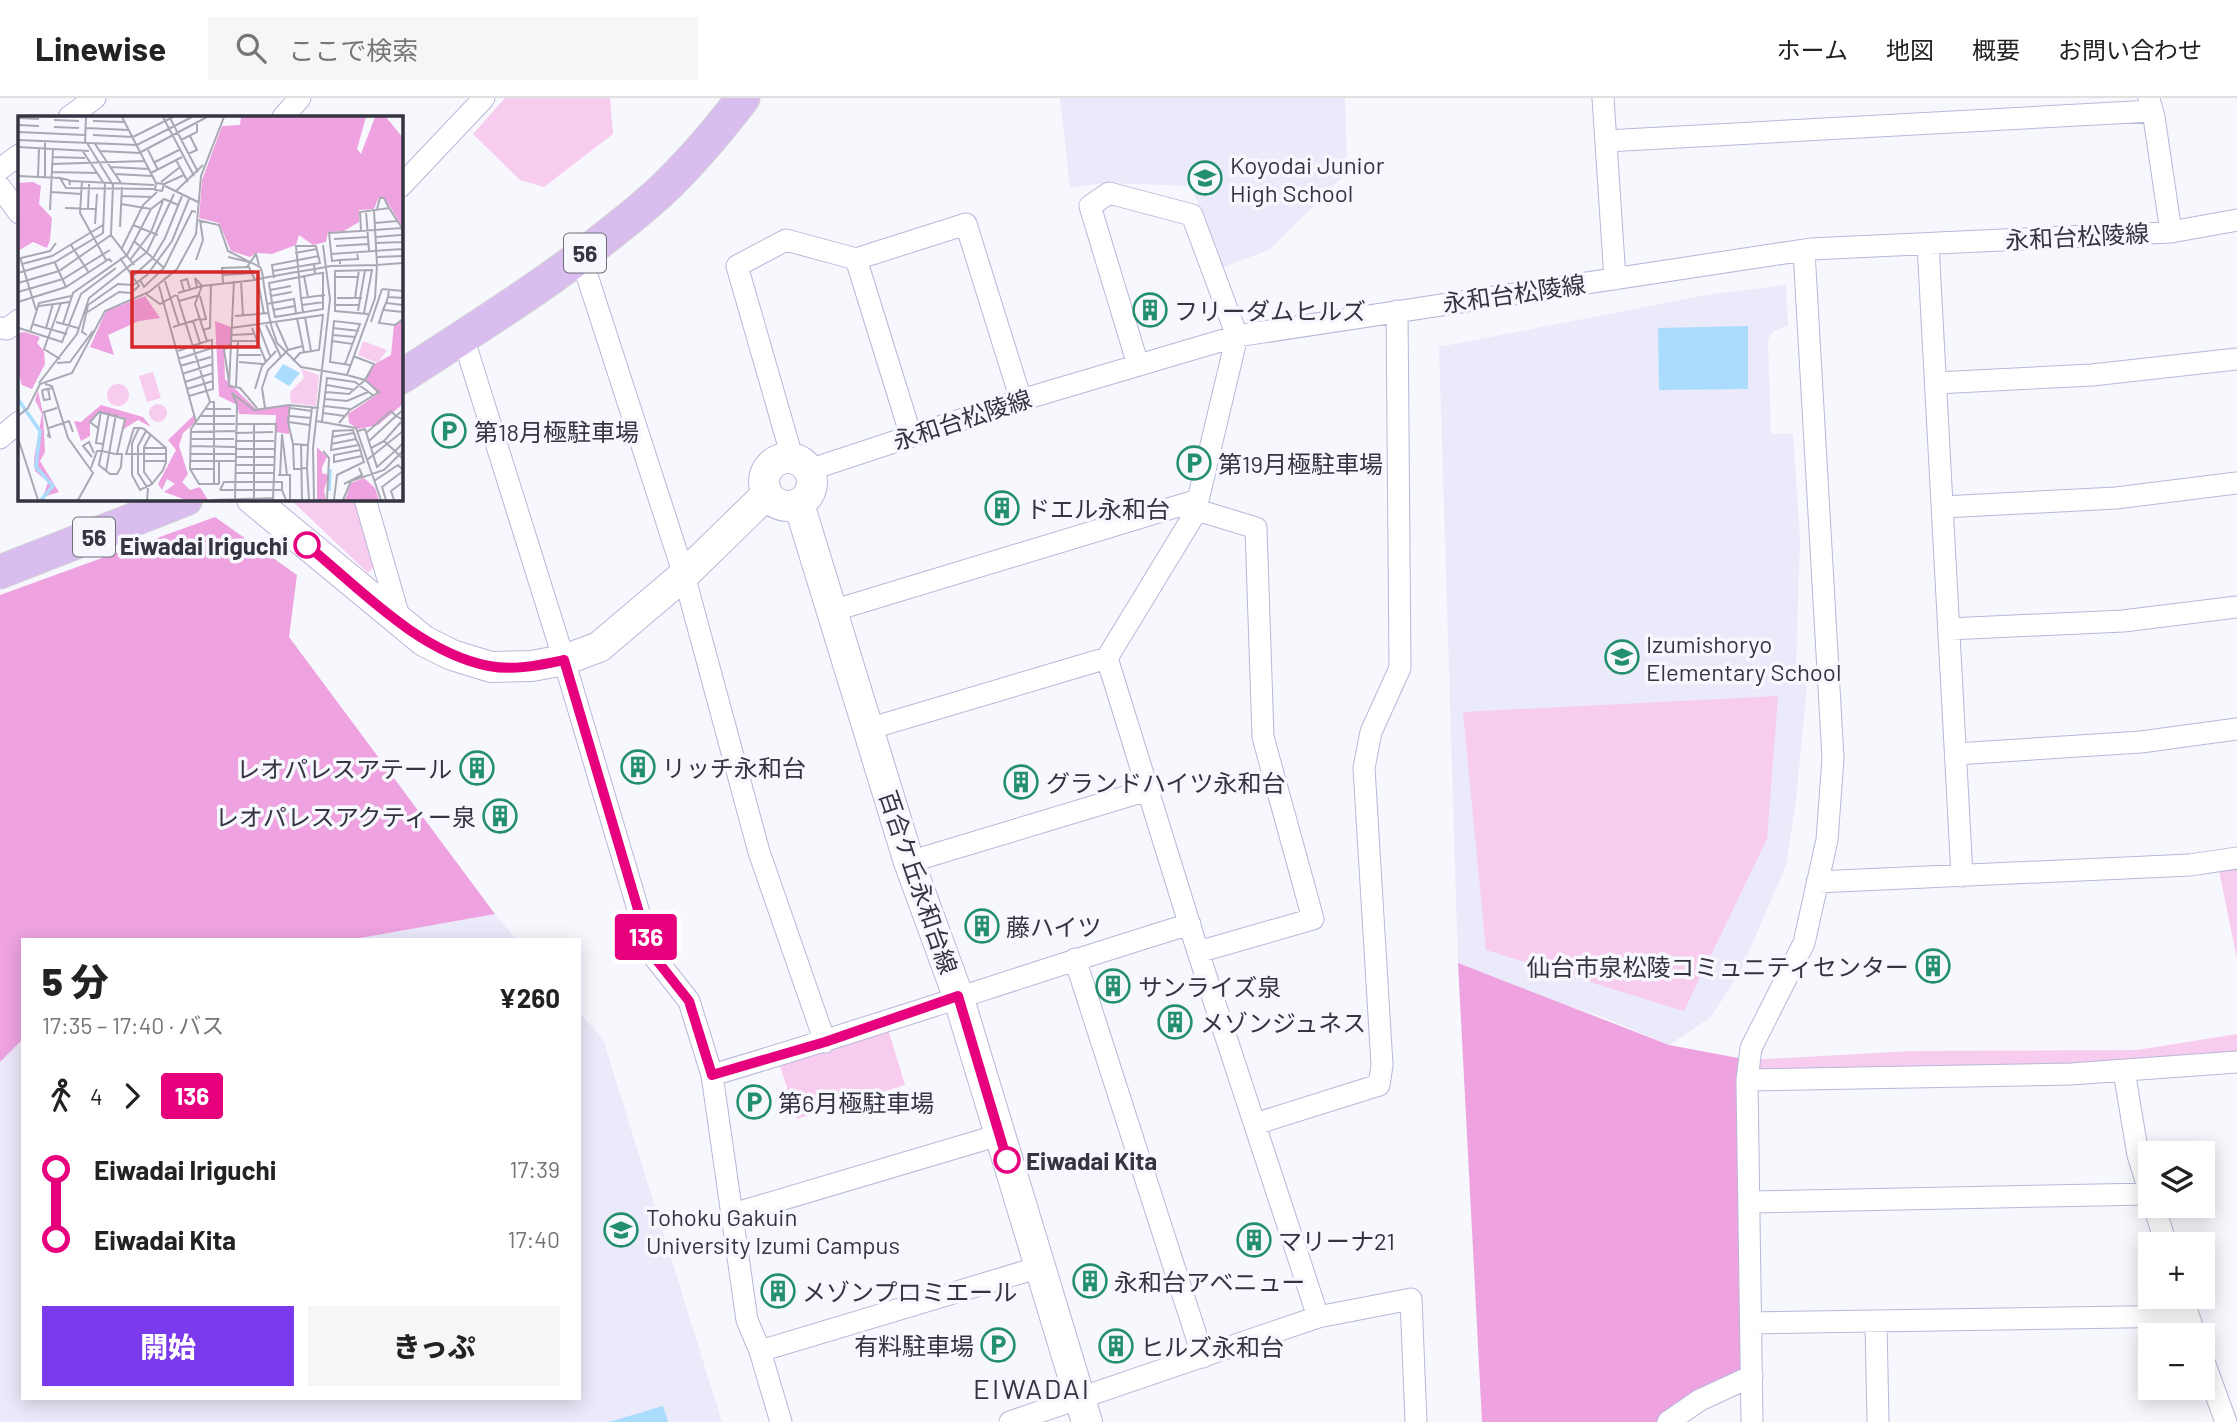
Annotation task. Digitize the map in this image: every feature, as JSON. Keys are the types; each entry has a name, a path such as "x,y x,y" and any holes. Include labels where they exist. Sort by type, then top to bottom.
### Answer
{"main road":[{"name":"56","path":"402,376 581,257 658,193 713,137 743,98"},
{"name":"56","path":"0,572 183,500"}],"street":[{"path":"70,116 95,98"},
{"path":"284,116 300,98"},
{"path":"402,185 484,98"},
{"path":"1603,98 1615,279"},
{"path":"1606,141 2150,105 2171,232"},
{"path":"0,169 18,156"},
{"path":"0,187 18,212"},
{"path":"868,729 1108,658 1198,505 1237,335 1192,215 1109,193 1090,206 1138,365"},
{"name":"永和台松陵線","path":"800,463 911,436 1237,335 1804,251 2171,232 2237,220"},
{"path":"800,463 775,461 770,466 764,480 767,494 778,504 799,504 810,493 812,477 800,463 737,266 786,240 856,258 965,224 1021,400"},
{"path":"1928,244 1962,876"},
{"path":"1752,1422 1747,1080 1751,1048 1804,943 1827,840 1833,758 1804,251"},
{"path":"581,257 684,575 759,852 825,1042"},
{"path":"856,258 911,436"},
{"path":"1255,1124 1380,1085 1382,1065 1364,768 1371,732 1400,668 1397,310"},
{"path":"0,328 7,329 18,321"},
{"path":"463,337 564,660 651,953 689,1001 712,1075 747,1320 760,1351 780,1422"},
{"path":"1936,383 2092,375 2237,359"},
{"path":"0,438 18,423"},
{"path":"1943,507 2116,498 2237,483"},
{"path":"253,500 424,641 452,655 491,667 533,666 564,660 599,647 684,575 767,494"},
{"path":"365,500 401,624"},
{"name":"百合ケ丘永和台線","path":"799,504 909,862 958,996 1084,1411"},
{"path":"832,611 1198,505 1256,527 1263,737 1312,919 1198,952"},
{"path":"1949,629 2123,621 2237,607"},
{"path":"1108,658 1198,952 1318,1317"},
{"path":"1956,754 2141,742 2237,729"},
{"path":"909,862 1149,790"},
{"path":"1817,882 2190,865 2237,858"},
{"path":"712,1075 825,1042 958,996 1190,924"},
{"path":"1075,959 1203,1357"},
{"path":"1747,1080 2071,1074 2237,1062"},
{"path":"2124,1071 2138,1155"},
{"path":"733,1214 999,1135"},
{"path":"1749,1202 2138,1196"},
{"path":"760,1351 1040,1267"},
{"path":"1010,1422 1084,1411 1203,1357 1318,1317 1411,1299 1416,1422"},
{"path":"1751,1323 2188,1316"},
{"path":"1875,1322 1878,1422"},
{"path":"1668,1422 1700,1400 1752,1376"},
{"path":"2215,1393 2225,1422"}],"shaded area":[{"path":"505,98 610,98 613,134 544,187 520,180 473,134"},
{"name":"Koyodai Junior High School","path":"1060,98 1345,98 1347,173 1269,250 1223,267 1191,186 1105,183 1070,188"},
{"name":"Izumishoryo Elementary School","path":"1786,285 1788,325 1774,331 1768,339 1771,434 1793,434 1800,539 1796,672 1807,688 1796,800 1786,866 1741,970 1711,1017 1669,1045 1603,1017 1482,978 1458,963 1439,347 1712,294"},
{"path":"291,500 355,500 376,565 368,573"},
{"path":"215,517 297,575 289,637 495,914 360,938 21,938 21,1041 0,1062 0,595"},
{"path":"1778,696 1767,839 1684,1011 1486,950 1463,712"},
{"path":"2237,858 2237,959 2217,861"},
{"path":"495,914 515,938 360,938"},
{"path":"1458,963 1669,1045 1749,1060 1752,1376 1673,1422 1482,1422"},
{"name":"Tohoku Gakuin University Izumi Campus","path":"581,1014 603,1039 722,1422 0,1422 0,1062 21,1041 21,1400 581,1400"},
{"path":"888,1029 905,1085 797,1119 779,1063"},
{"path":"2237,1034 2237,1062 1747,1080 1749,1060 1912,1051 2137,1050"}],"water":[{"path":"1748,326 1748,389 1659,390 1658,328"},
{"path":"663,1406 668,1422 609,1422"}],"bus line":[{"name":"136","path":"307,545 401,624 424,641 452,655 491,667 533,666 564,660 651,953 689,1001 712,1075 825,1042 958,996 1007,1160"}],"place":[{"name":"Koyodai Junior High School","path":"1205,178"},
{"name":"フリーダムヒルズ","path":"1150,310"},
{"name":"第18月極駐車場","path":"449,431"},
{"name":"第19月極駐車場","path":"1194,463"},
{"name":"ドエル永和台","path":"1002,508"},
{"name":"Eiwadai Iriguchi","path":"307,545"},
{"name":"Izumishoryo Elementary School","path":"1622,657"},
{"name":"リッチ永和台","path":"638,767"},
{"name":"レオパレスアテール","path":"477,768"},
{"name":"グランドハイツ永和台","path":"1021,782"},
{"name":"レオパレスアクティー泉","path":"500,816"},
{"name":"藤ハイツ","path":"982,926"},
{"name":"仙台市泉松陵コミュニティセンター","path":"1933,966"},
{"name":"サンライズ泉","path":"1113,986"},
{"name":"メゾンジュネス","path":"1175,1022"},
{"name":"第6月極駐車場","path":"754,1102"},
{"name":"Eiwadai Kita","path":"1007,1160"},
{"name":"Tohoku Gakuin University Izumi Campus","path":"621,1230"},
{"name":"マリーナ21","path":"1254,1240"},
{"name":"永和台アベニュー","path":"1090,1281"},
{"name":"メゾンプロミエール","path":"778,1291"},
{"name":"有料駐車場","path":"998,1345"},
{"name":"ヒルズ永和台","path":"1116,1346"}],"district":[{"name":"EIWADAI","path":"1032,1388"}]}
